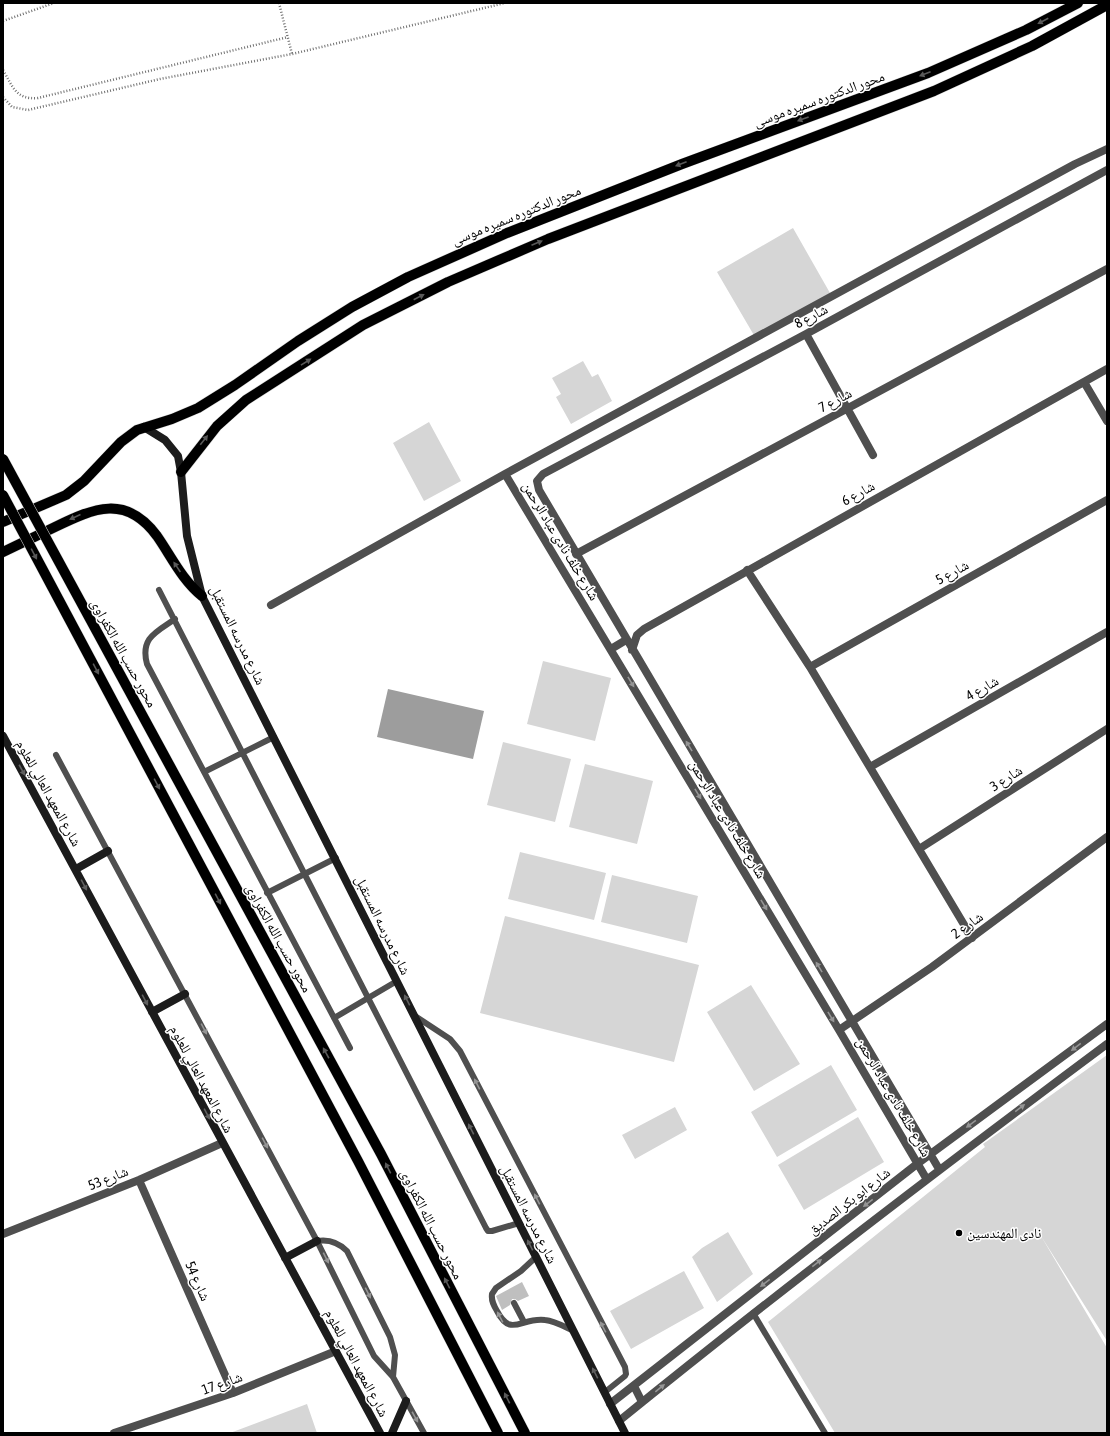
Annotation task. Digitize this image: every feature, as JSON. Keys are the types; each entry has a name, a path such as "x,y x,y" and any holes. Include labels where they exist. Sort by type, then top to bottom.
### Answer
{"main road":[{"name":"محور الدكتوره سميره موسى","path":"3,522 66,495 84,481 121,442 137,430 177,418 198,408 352,307 408,277 475,246 682,164 928,73 1026,30 1078,3"},
{"path":"181,472 217,426 246,400 363,325 448,282 555,236 934,91 1032,46 1107,5"},
{"name":"محور حسب الله الكفراوى","path":"3,459 381,1154 525,1433"},
{"path":"3,495 358,1161 498,1433"},
{"path":"3,552 87,512 109,508 120,509 141,519 149,527 185,578 202,596"}],"street":[{"path":"271,605 505,474 1075,164 1107,149"},
{"name":"شارع 8","path":"538,490 537,481 543,474 806,334 1107,170"},
{"name":"شارع 7","path":"576,554 1107,269"},
{"path":"806,334 873,455"},
{"name":"شارع 6","path":"632,650 641,631 1107,369"},
{"path":"1084,382 1107,421"},
{"name":"شارع مدرسه المستقبل","path":"144,427 170,444 178,456 187,536 202,596 336,858 625,1433"},
{"name":"شارع خلف نادى عباد الرحمن","path":"505,474 839,1030 926,1178"},
{"name":"شارع خلف نادى عباد الرحمن","path":"538,490 938,1169"},
{"name":"شارع 5","path":"810,667 1107,500"},
{"path":"748,570 810,667 972,938"},
{"name":"شارع 4","path":"870,767 1107,632"},
{"path":"611,649 626,640"},
{"name":"شارع 3","path":"919,849 1107,729"},
{"name":"شارع المعهد العالي للعلوم","path":"3,736 380,1433"},
{"name":"شارع 2","path":"839,1030 972,938 1107,837"},
{"path":"76,869 108,851"},
{"path":"152,1012 186,994"},
{"name":"شارع ابو بكر الصديق","path":"610,1404 930,1154 1107,1024"},
{"name":"شارع ابو بكر الصديق","path":"619,1421 753,1313 926,1178 1107,1044"},
{"name":"شارع 53","path":"3,1234 139,1180 222,1143"},
{"name":"شارع 54","path":"139,1180 233,1393"},
{"path":"285,1258 317,1241"},
{"name":"شارع 17","path":"114,1433 233,1393 336,1351"},
{"path":"634,1386 642,1402"},
{"path":"392,1433 406,1401"}],"lane":[{"path":"159,590 487,1230 492,1231 519,1222"},
{"path":"175,619 149,639 144,654 147,664 350,1048"},
{"path":"204,772 274,737"},
{"path":"56,755 186,994 317,1241 374,1356 393,1377 424,1433"},
{"path":"267,893 336,858"},
{"path":"334,1018 397,981"},
{"path":"415,1016 450,1039 460,1051 625,1367 625,1376 605,1392"},
{"path":"317,1241 330,1241 336,1243 347,1251 390,1336 395,1355 393,1377"},
{"path":"536,1257 492,1294 492,1301 504,1324 510,1325 549,1320 574,1331"},
{"path":"504,1283 507,1290"},
{"path":"514,1303 524,1322"},
{"path":"753,1313 825,1433"}],"path":[{"path":"3,21 54,3"},
{"path":"279,3 292,54"},
{"path":"3,98 12,107 28,110 160,79 292,54 505,3"},
{"path":"3,70 21,96 38,98 288,37"}],"shaded area":[{"path":"793,228 830,293 755,337 717,272"},
{"path":"583,361 592,377 598,374 612,401 571,424 556,397 561,394 552,378"},
{"path":"429,422 461,481 424,501 393,443"},
{"path":"543,661 611,678 595,741 527,724"},
{"path":"388,689 484,711 473,759 377,737"},
{"path":"503,742 571,759 555,822 487,805"},
{"path":"585,764 653,781 637,844 569,827"},
{"path":"520,852 606,873 594,920 508,899"},
{"path":"612,875 698,896 687,943 601,922"},
{"path":"505,916 699,965 674,1062 480,1013"},
{"path":"751,985 800,1064 754,1091 707,1012"},
{"name":"نادى المهندسين","path":"1107,1055 1107,1341 1041,1236 1107,1348 1107,1433 835,1433 768,1322 985,1147 983,1144"},
{"path":"831,1065 857,1110 777,1157 751,1112"},
{"path":"675,1107 687,1130 635,1159 622,1135"},
{"path":"858,1117 884,1162 804,1210 778,1165"},
{"path":"728,1232 753,1274 717,1302 692,1257 702,1248"},
{"path":"684,1271 704,1308 631,1349 610,1311"},
{"path":"307,1404 317,1433 230,1433"}],"building":[{"path":"522,1282 529,1296 518,1301 512,1299 510,1305 502,1310 496,1296"}],"place":[{"name":"نادى المهندسين","path":"959,1233"}]}
